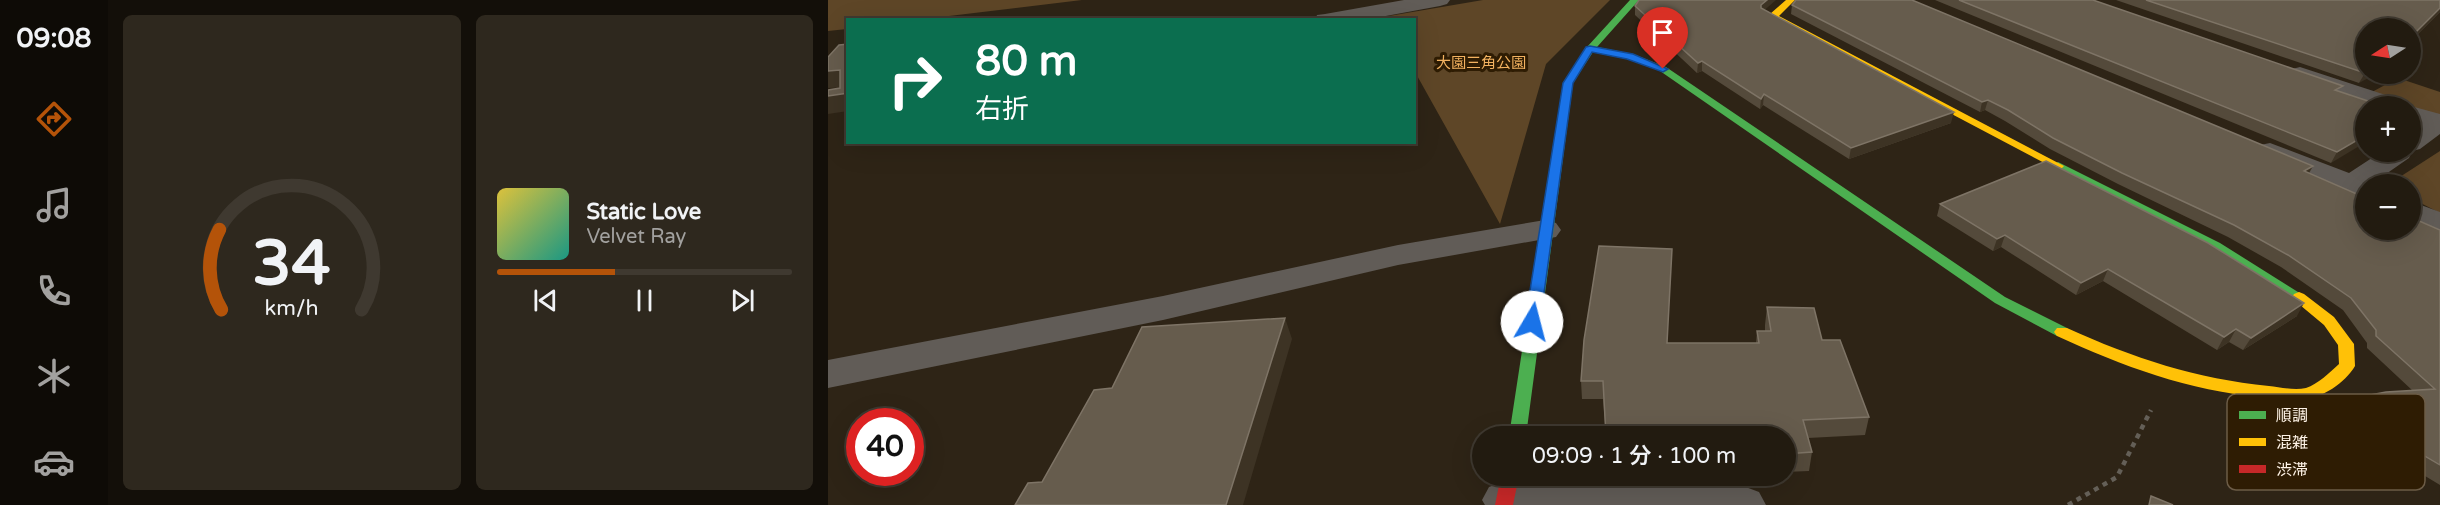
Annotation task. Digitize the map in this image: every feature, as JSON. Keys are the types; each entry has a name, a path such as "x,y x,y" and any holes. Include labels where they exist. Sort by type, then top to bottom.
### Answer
{"street":[{"path":"1336,18 1440,0"},
{"path":"1518,426 1568,83 1590,49 1635,0"},
{"path":"1590,49 1630,56 1663,69 2000,300 2057,331 2169,374 2244,392 2306,394 2332,380 2347,366 2346,344 2329,321 2309,304 2216,246 2106,192 1773,16 1791,0"},
{"path":"2274,65 2365,96"},
{"path":"2421,116 2439,122 2421,135"},
{"path":"2253,144 2355,186"},
{"path":"2375,174 2388,162"},
{"path":"2421,215 2440,223"},
{"path":"828,374 1163,308 1398,255 1545,230"},
{"path":"1506,494 1743,505"}],"path":[{"path":"2068,505 2117,477 2169,374"}],"green space":[{"path":"828,0 1082,0 932,18 846,18 846,29 828,31"},
{"name":"大園三角公園","path":"1483,0 1610,0 1546,64 1500,224 1416,74 1416,18 1383,17"},
{"path":"2387,84 2416,84 2440,92 2440,118 2421,111 2421,96 2382,96 2372,92"},
{"path":"2440,151 2440,213 2421,203 2421,174 2404,174"}],"building":[{"path":"1639,0 1767,0 1761,8 1954,112 1851,148 1764,94 1761,99 1702,61 1698,63 1635,6"},
{"path":"1796,0 1912,0 2313,166 2304,171 2355,193 2355,240 2421,240 2421,222 2440,230 2440,465 2425,456 2425,394 2375,394 2435,389 2376,336 2376,330 2351,298 2288,255 2234,225 2053,138 1988,100 1982,102 1792,5"},
{"path":"1959,0 2093,0 2343,86 2335,90 2355,97 2355,141 2337,152"},
{"path":"2146,0 2440,0 2440,8 2421,27 2421,18 2355,18 2355,70"},
{"path":"846,44 846,93 828,96 828,90 840,88 840,70 828,71 828,57 839,45"},
{"path":"2046,161 2208,243 2304,303 2251,338 2236,329 2224,337 2108,269 2081,283 2005,235 1997,239 1940,204"},
{"path":"1599,246 1672,249 1667,343 1759,343 1757,331 1771,331 1767,307 1814,308 1822,340 1840,340 1869,417 1803,420 1812,452 1796,453 1796,426 1605,426 1603,381 1581,381 1584,340"},
{"path":"1285,318 1226,505 1015,505 1028,483 1042,482 1094,390 1112,388 1142,327"},
{"path":"2151,496 2173,505 2149,505"}],"traffic: fast":[{"path":"1518,426 1568,83 1590,49 1635,0"},
{"path":"1590,49 1630,56 1663,69 2000,300 2062,332"},
{"path":"2058,166 2215,246 2299,297"}],"traffic: slow":[{"path":"1791,0 1773,16 2058,166"},
{"path":"2299,297 2329,321 2346,344 2347,366 2322,386 2305,394"},
{"path":"2062,332 2137,364 2163,372 2242,390 2282,394"}],"traffic: jam":[{"path":"1504,505 1508,486"}],"route":[{"path":"1532,322 1568,83 1579,62 1590,49 1630,56 1663,69"}]}
